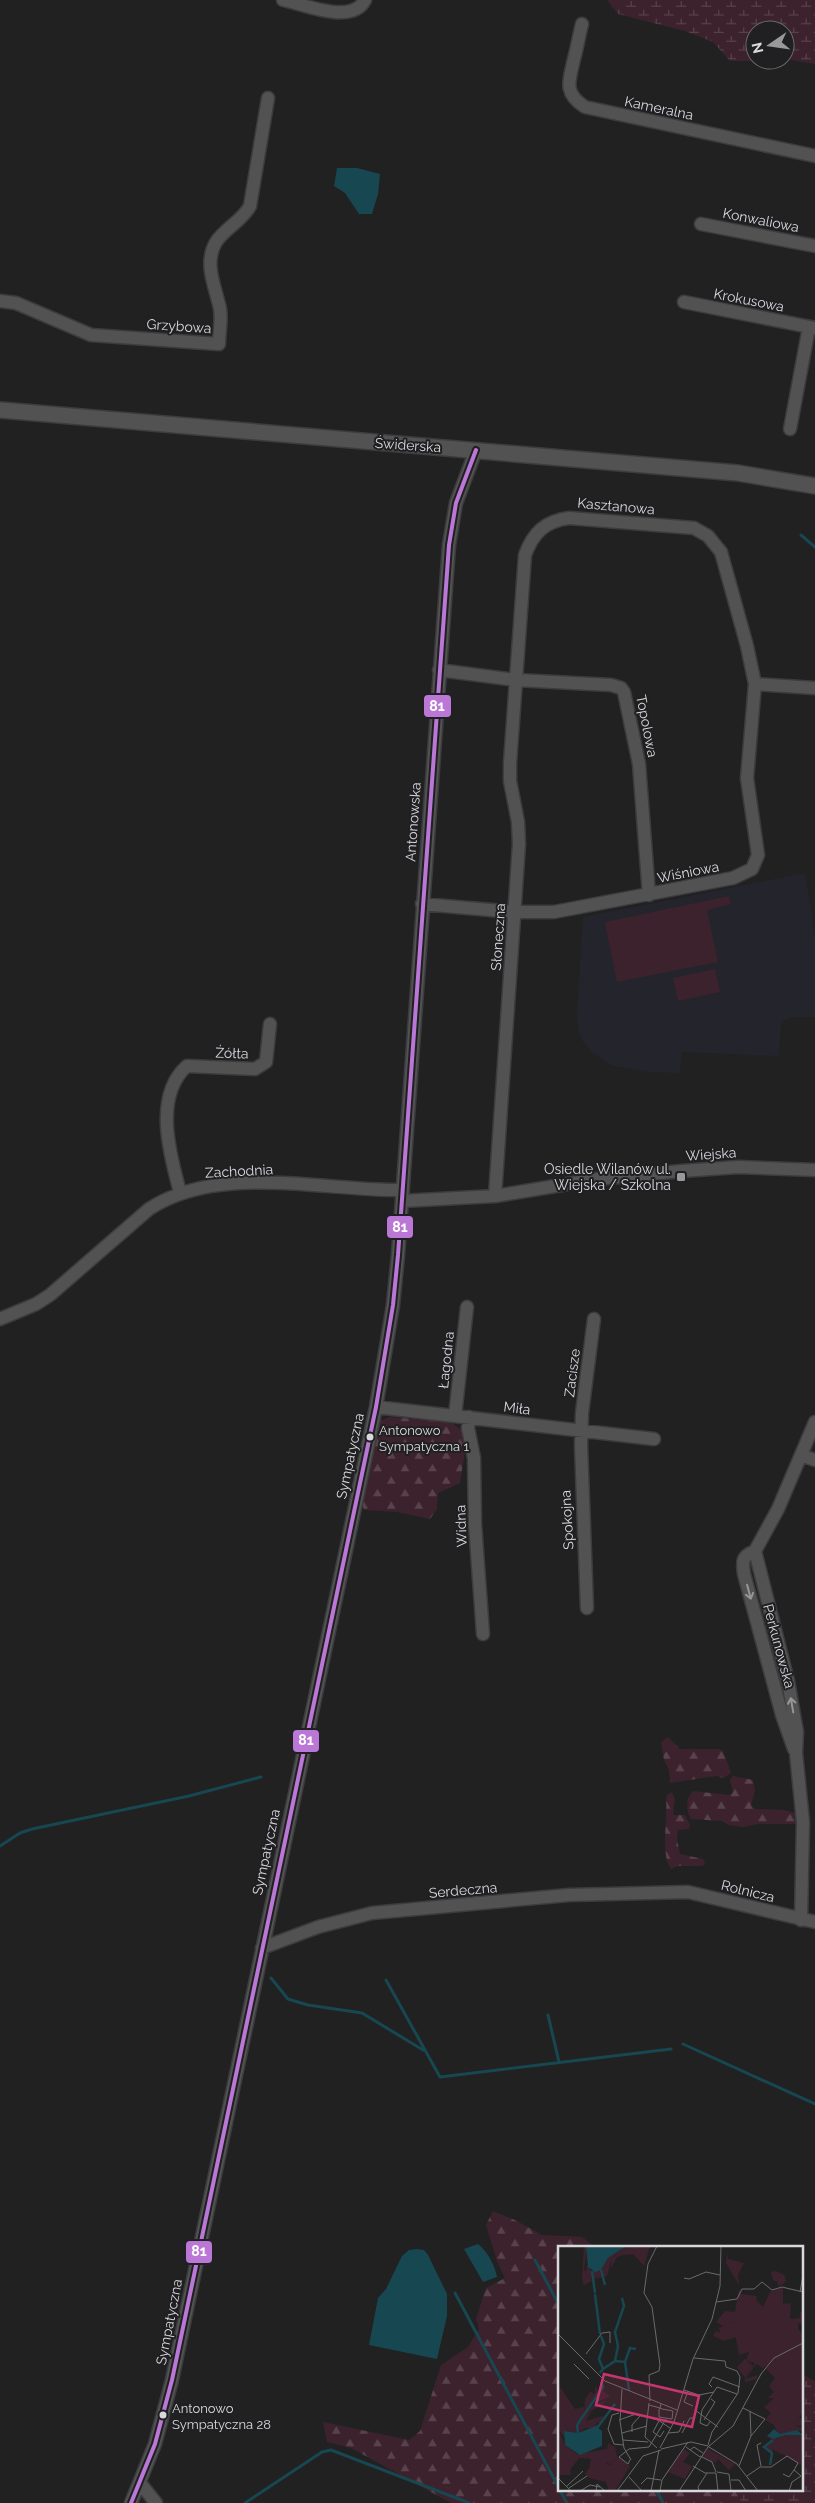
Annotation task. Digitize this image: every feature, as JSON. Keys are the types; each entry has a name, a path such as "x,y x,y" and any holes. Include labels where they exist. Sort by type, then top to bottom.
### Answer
{"street":[{"path":"283,0 341,13 353,13 362,6 365,0"},
{"name":"Kameralna","path":"582,24 569,77 570,90 574,100 585,107 815,156"},
{"name":"Grzybowa","path":"0,301 16,303 91,334 218,344 220,310 214,294 210,268 211,254 219,239 247,213 250,206 268,98"},
{"name":"Konwaliowa","path":"701,224 815,246"},
{"name":"Krokusowa","path":"684,302 812,327 790,429"},
{"name":"Świderska","path":"0,410 738,473 815,486"},
{"name":"Antonowska","path":"402,1196 439,670 452,523 460,493 476,450"},
{"name":"Kasztanowa","path":"516,680 525,555 533,536 539,530 550,522 569,518 686,527 708,536 725,558 752,665"},
{"name":"Wiśniowa","path":"422,904 514,912 571,910 741,876 752,869 756,861 758,849 746,772 755,684 752,665"},
{"name":"Topolowa","path":"439,670 516,680 611,686 620,688 624,692 639,764 649,895"},
{"name":"Słoneczna","path":"495,1196 519,832 510,781 516,680"},
{"path":"755,684 815,688"},
{"name":"Żółta","path":"180,1192 171,1155 168,1130 168,1102 172,1083 187,1066 255,1069 262,1067 266,1062 270,1024"},
{"name":"Wiejska","path":"402,1196 495,1196 626,1176 738,1167 815,1170"},
{"name":"Zachodnia","path":"0,1319 30,1307 50,1295 149,1209 180,1192 229,1184 257,1184 402,1196"},
{"name":"Sympatyczna","path":"131,2503 154,2444 172,2380 376,1407 393,1305 402,1196"},
{"name":"Łagodna","path":"455,1416 467,1307"},
{"name":"Zacisze","path":"582,1430 594,1319"},
{"name":"Miła","path":"376,1407 654,1440"},
{"name":"Widna","path":"469,1417 468,1428 474,1458 474,1524 483,1634"},
{"name":"Perkunowska","path":"801,1920 803,1822 796,1753 782,1715 744,1574 743,1559 747,1554 755,1551 778,1509 815,1422"},
{"name":"Spokojna","path":"582,1430 580,1488 587,1608"},
{"path":"801,1454 815,1460"},
{"name":"Serdeczna","path":"262,1948 318,1927 372,1914 569,1895 672,1891"},
{"name":"Rolnicza","path":"672,1891 708,1896 815,1922"},
{"path":"140,2483 156,2503"}],"shaded area":[{"path":"805,873 815,937 815,1017 792,1017 781,1022 779,1056 682,1052 680,1073 652,1072 613,1066 592,1052 583,1042 578,1030 577,1011 583,917"}],"green space":[{"path":"607,0 815,0 815,64 795,61 795,20 745,20 745,61 730,61 713,42 685,31 618,14"},
{"path":"729,896 731,904 707,910 718,962 617,982 605,922"},
{"path":"715,969 720,992 678,1001 673,978"},
{"path":"390,1417 450,1422 462,1430 465,1451 460,1483 438,1493 437,1509 430,1519 397,1512 364,1510 362,1504 380,1421"},
{"path":"668,1737 680,1749 719,1749 723,1751 731,1773 723,1778 716,1776 670,1783 669,1770 664,1760 661,1742"},
{"path":"733,1776 753,1780 755,1790 751,1806 755,1809 784,1810 795,1813 797,1817 796,1824 758,1824 743,1827 729,1825 722,1821 691,1819 687,1805 690,1794 693,1791 729,1795 733,1792 730,1780"},
{"path":"672,1792 675,1799 673,1815 685,1815 690,1825 689,1829 678,1830 677,1839 680,1854 703,1859 705,1864 702,1866 678,1866 671,1869 668,1863 665,1846 666,1801 667,1795"},
{"path":"493,2211 515,2220 542,2235 582,2237 594,2246 558,2246 558,2490 735,2490 742,2503 451,2503 351,2448 327,2442 323,2422 409,2440 420,2431 441,2365 468,2347 479,2329 476,2319 486,2288 505,2278 497,2261 486,2225"},
{"path":"802,2374 815,2381 815,2503 742,2503 735,2490 802,2490"}],"water":[{"path":"337,168 357,168 380,174 378,194 372,214 359,214 345,193 334,186"},
{"path":"478,2244 490,2259 497,2277 483,2282 464,2249"},
{"path":"409,2250 424,2250 428,2255 447,2294 447,2316 437,2359 369,2345 378,2298 386,2289 402,2256"}],"waterway":[{"path":"801,535 815,547"},
{"path":"0,1846 20,1833 32,1829 189,1796 261,1777"},
{"path":"271,1978 288,1999 308,2005 362,2013 423,2050"},
{"path":"386,1980 440,2077 671,2049"},
{"path":"548,2015 559,2062"},
{"path":"683,2044 815,2104"},
{"path":"535,2260 558,2303"},
{"path":"455,2293 558,2486"},
{"path":"245,2503 322,2452 331,2450 469,2503"},
{"path":"560,2490 567,2503"},
{"path":"656,2490 663,2503"}],"transit line":[{"name":"81","path":"131,2503 155,2444 172,2380 376,1407 393,1305 398,1255 449,545 456,503 476,450"}],"place":[{"name":"Osiedle Wilanów ul. Wiejska / Szkolna","path":"681,1177"},
{"name":"Antonowo Sympatyczna 1","path":"370,1437"},
{"name":"Antonowo Sympatyczna 28","path":"163,2415"}]}
